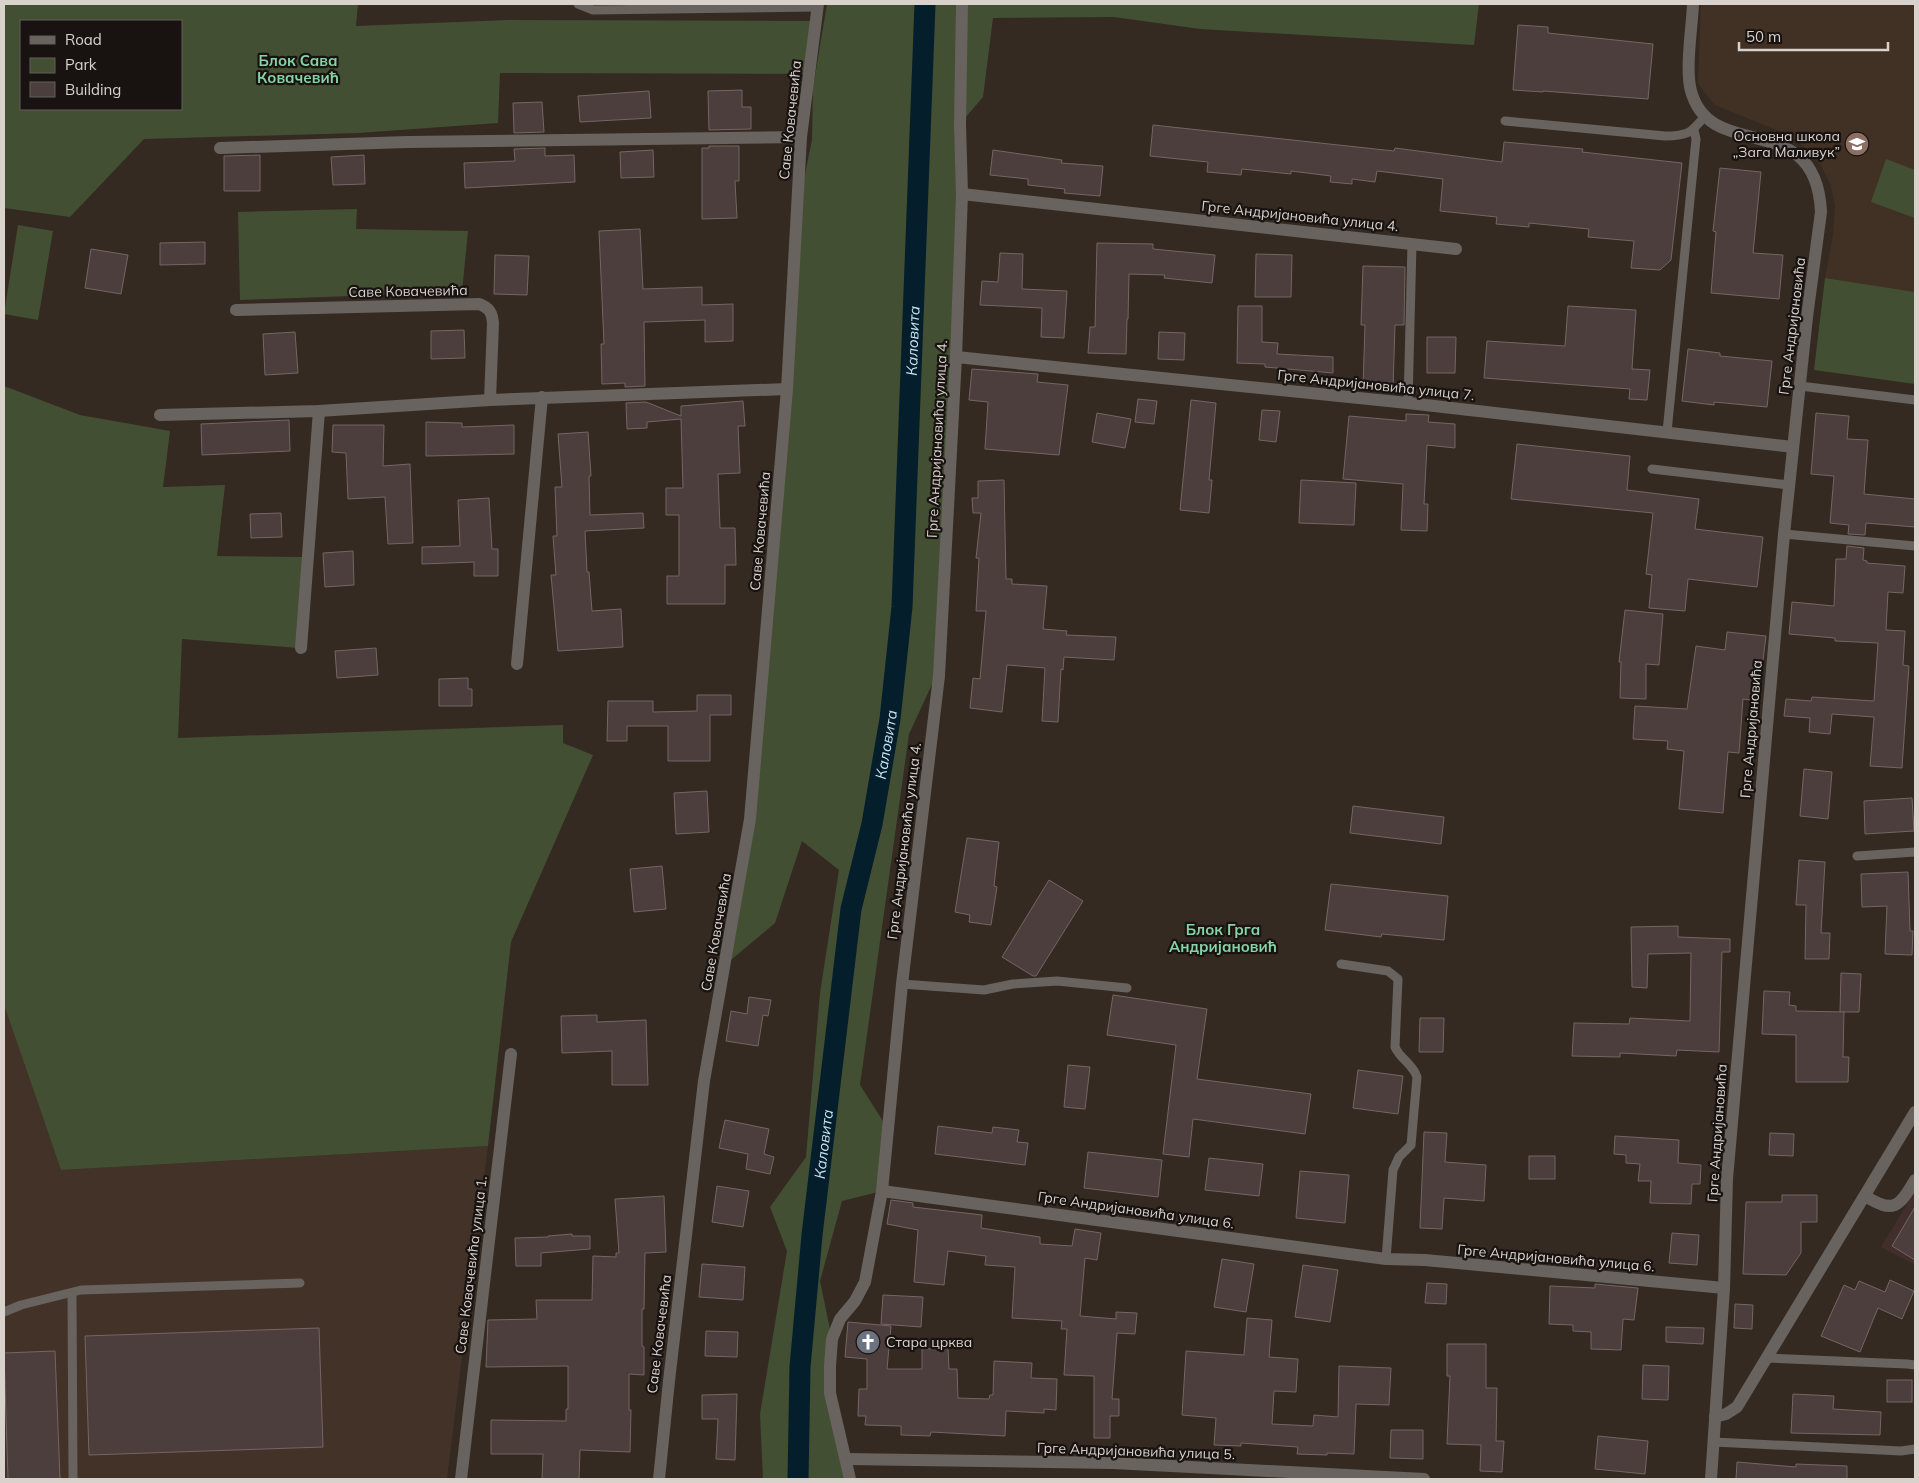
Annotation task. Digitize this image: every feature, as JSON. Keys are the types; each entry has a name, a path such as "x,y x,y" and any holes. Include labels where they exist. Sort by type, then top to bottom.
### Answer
{"street":[{"name":"Грге Андријановића улица 4.","path":"850,1479 830,1393 832,1339 840,1319 855,1301 865,1282 882,1191 902,984 939,676 956,357 962,194 960,124 962,4"},
{"name":"Грге Андријановића","path":"1693,4 1689,71 1691,91 1698,107 1714,124 1724,129 1779,145 1796,153 1809,167 1817,183 1821,212 1784,534 1727,1178 1724,1288 1711,1479"},
{"name":"Саве Ковачевића","path":"659,1479 668,1380 704,1081 750,819 787,389 801,137 818,5"},
{"path":"220,148 408,142 801,137"},
{"name":"Грге Андријановића улица 4.","path":"962,194 1456,249"},
{"name":"Саве Ковачевића","path":"236,310 479,304 492,313 490,400"},
{"name":"Грге Андријановића улица 7.","path":"956,357 1408,403 1793,447"},
{"path":"160,415 319,411 542,397 787,389"},
{"path":"517,664 542,397"},
{"path":"301,648 319,411"},
{"name":"Саве Ковачевића улица 1.","path":"461,1479 510,1054"},
{"path":"1715,1416 1726,1414 1737,1407 1915,1112"},
{"path":"1865,1196 1887,1207 1896,1205 1905,1197 1915,1180"},
{"name":"Грге Андријановића улица 6.","path":"882,1191 1386,1258 1724,1288"},
{"name":"Грге Андријановића улица 5.","path":"846,1459 1112,1463 1424,1479"}],"lane":[{"path":"578,4 593,10 818,5"},
{"path":"1505,121 1682,136 1694,130 1705,116"},
{"path":"1666,432 1696,139 1694,130"},
{"path":"1408,403 1412,244"},
{"path":"1800,386 1915,400"},
{"path":"1652,469 1789,485"},
{"path":"1784,534 1915,546"},
{"path":"1856,856 1915,852"},
{"path":"1341,964 1388,971 1398,979 1395,1047 1398,1053 1412,1067 1417,1077 1411,1145 1399,1157 1393,1170 1386,1258"},
{"path":"902,984 984,990 1013,984 1057,981 1127,988"},
{"path":"4,1312 21,1305 81,1290 300,1283"},
{"path":"72,1293 73,1479"},
{"path":"1766,1358 1907,1364 1915,1366"},
{"path":"1714,1442 1901,1451 1915,1449"}],"shaded area":[{"name":"Основна школа „Зага Маливук”","path":"1701,4 1915,4 1915,292 1825,278 1833,235 1835,206 1831,186 1822,167 1791,136 1715,105 1704,92 1698,83"},
{"path":"4,1005 61,1170 488,1146 447,1479 4,1479"},
{"path":"1915,1191 1915,1265 1881,1247"}],"green space":[{"path":"4,4 358,4 356,26 508,20 815,21 810,74 500,73 498,123 358,133 144,139 70,217 4,208"},
{"path":"827,4 1479,4 1474,45 1200,29 1114,17 993,18 983,97 960,124 940,667 909,734 860,1085 888,1129 882,1191 842,1201 820,1281 832,1339 830,1393 849,1479 763,1479 760,1414 787,1251 770,1207 806,1157 820,993 839,870 802,841 775,923 725,965 750,815 797,213 812,140 813,88"},
{"path":"1886,159 1915,170 1915,218 1871,202"},
{"path":"357,209 356,229 468,231 462,292 240,300 238,212"},
{"path":"18,225 53,231 38,320 4,314"},
{"path":"1825,278 1915,292 1915,384 1814,370"},
{"path":"4,386 80,415 170,431 163,487 225,485 217,556 305,557 299,648 182,639 178,738 563,725 563,743 593,755 511,942 488,1146 61,1170 4,1005"}],"building":[{"path":"1518,25 1548,27 1548,33 1653,44 1648,99 1513,90"},
{"path":"742,90 742,107 751,107 751,129 709,130 708,91"},
{"path":"649,91 651,118 580,122 578,96"},
{"path":"542,102 544,132 514,133 513,103"},
{"path":"1153,125 1394,151 1395,148 1502,162 1504,142 1583,149 1582,152 1682,163 1671,260 1660,270 1631,268 1634,241 1588,237 1589,229 1529,223 1529,227 1496,224 1497,217 1440,211 1443,179 1377,171 1375,182 1352,179 1352,184 1330,182 1331,176 1291,171 1291,174 1242,169 1241,175 1207,172 1208,162 1150,156"},
{"path":"709,146 739,146 739,181 735,181 737,218 702,219 702,148 709,148"},
{"path":"545,148 545,156 574,155 575,182 465,188 464,163 515,161 514,149"},
{"path":"653,150 654,177 621,178 620,152"},
{"path":"993,150 1062,160 1061,163 1103,166 1100,196 1064,193 1065,189 1028,185 1028,179 990,175"},
{"path":"260,155 260,191 224,191 224,156"},
{"path":"364,155 365,184 333,185 331,157"},
{"path":"1720,168 1761,172 1753,253 1783,255 1779,299 1711,293 1716,232 1713,231"},
{"path":"640,229 643,289 702,287 702,305 733,304 733,341 705,342 705,320 644,322 645,386 625,387 625,383 602,384 601,344 604,344 599,231"},
{"path":"205,242 205,264 160,265 160,243"},
{"path":"1097,243 1153,244 1153,249 1215,255 1212,283 1164,278 1165,275 1129,274 1126,354 1088,353 1090,327 1095,327"},
{"path":"91,249 128,255 121,294 85,288"},
{"path":"1000,253 1023,254 1022,289 1067,291 1064,338 1041,337 1042,308 980,305 982,281 998,282"},
{"path":"1256,254 1292,255 1291,297 1255,297"},
{"path":"495,255 529,256 527,295 494,294"},
{"path":"1363,266 1405,267 1404,325 1395,325 1393,388 1363,387 1365,325 1361,325"},
{"path":"1238,306 1262,306 1262,342 1278,343 1277,354 1333,357 1333,373 1265,367 1265,364 1237,363"},
{"path":"1568,306 1636,310 1632,369 1650,370 1647,400 1629,399 1630,389 1484,378 1487,341 1565,346"},
{"path":"464,330 465,358 431,359 431,331"},
{"path":"295,332 298,373 265,375 263,334"},
{"path":"1159,332 1185,333 1184,360 1158,359"},
{"path":"1427,337 1456,337 1455,373 1427,373"},
{"path":"1688,349 1720,353 1720,356 1772,361 1767,407 1714,402 1714,405 1682,401"},
{"path":"972,369 1038,374 1037,382 1068,385 1059,455 985,449 988,402 969,400"},
{"path":"1138,399 1157,401 1154,424 1135,422"},
{"path":"1191,400 1216,403 1209,480 1212,480 1209,513 1180,510"},
{"path":"743,401 745,426 738,426 740,473 718,474 720,528 735,528 736,565 725,565 725,604 667,604 667,576 679,576 679,515 666,515 666,488 683,488 681,419 647,422 647,428 627,429 626,403 646,402 681,416 681,406"},
{"path":"1262,410 1280,411 1276,442 1259,440"},
{"path":"1097,413 1131,419 1125,448 1092,442"},
{"path":"1816,413 1849,416 1847,439 1868,440 1864,494 1915,499 1915,527 1866,523 1865,535 1848,534 1849,525 1830,523 1834,476 1811,474"},
{"path":"1406,414 1429,415 1428,422 1455,424 1455,448 1427,445 1424,504 1428,504 1427,531 1401,530 1403,484 1343,479 1349,416 1406,421"},
{"path":"289,420 290,451 202,455 201,424"},
{"path":"426,422 462,423 462,427 514,425 514,454 426,456"},
{"path":"333,425 384,425 383,466 410,464 413,543 388,544 385,497 348,499 346,453 332,452"},
{"path":"588,432 591,476 589,476 590,515 643,513 644,528 585,531 587,572 589,572 592,611 621,609 623,647 558,651 551,575 556,575 553,536 557,536 555,487 562,487 558,434"},
{"path":"1517,444 1630,456 1627,490 1699,499 1695,529 1763,537 1757,587 1688,579 1685,611 1649,608 1652,575 1646,574 1653,513 1511,499"},
{"path":"1004,480 1006,579 1012,579 1012,584 1047,586 1043,629 1067,631 1066,635 1116,637 1114,660 1064,657 1063,670 1061,669 1058,722 1042,721 1045,668 1007,665 1002,712 970,708 973,678 980,679 986,611 976,611 979,558 976,558 981,513 973,513 972,498 978,498 978,481"},
{"path":"1301,480 1356,483 1354,525 1299,523"},
{"path":"489,498 492,549 498,549 498,576 474,576 474,562 422,564 422,547 460,546 458,500"},
{"path":"281,513 282,537 251,538 250,514"},
{"path":"1847,546 1864,548 1863,560 1867,561 1867,563 1905,566 1903,593 1888,592 1886,630 1905,631 1903,665 1909,666 1902,768 1870,766 1874,717 1832,714 1830,734 1809,732 1810,718 1784,716 1786,699 1811,701 1812,697 1874,701 1878,643 1835,641 1835,638 1789,634 1792,602 1834,606 1836,559 1846,559"},
{"path":"353,551 354,585 325,587 323,553"},
{"path":"1625,610 1663,614 1659,665 1646,664 1646,699 1620,698 1621,662 1619,662"},
{"path":"1727,632 1766,636 1758,701 1743,699 1739,753 1728,752 1723,813 1679,809 1684,751 1667,749 1668,741 1633,739 1635,706 1687,709 1696,646 1725,650"},
{"path":"376,648 378,675 337,678 335,651"},
{"path":"468,678 468,689 472,689 472,706 439,706 439,679"},
{"path":"697,695 731,695 731,715 710,715 710,761 668,761 668,726 627,726 627,741 607,741 608,701 653,701 653,712 697,711"},
{"path":"1804,769 1832,772 1828,819 1800,816"},
{"path":"707,791 709,832 676,834 674,793"},
{"path":"1912,798 1914,831 1865,834 1864,801"},
{"path":"1353,806 1444,817 1441,844 1350,833"},
{"path":"967,838 999,842 994,886 997,887 991,925 969,922 970,915 955,912"},
{"path":"1799,860 1825,862 1821,933 1830,933 1829,959 1805,959 1806,905 1796,905"},
{"path":"662,866 666,909 634,912 630,869"},
{"path":"1908,872 1910,931 1913,931 1912,955 1885,954 1887,906 1862,907 1861,874"},
{"path":"1049,880 1083,901 1036,976 1033,976 1002,957"},
{"path":"1331,884 1448,896 1444,940 1382,934 1381,937 1325,930"},
{"path":"1678,926 1678,937 1730,939 1730,952 1722,952 1719,1052 1677,1050 1676,1056 1620,1053 1620,1057 1572,1056 1574,1023 1629,1024 1630,1018 1690,1021 1691,953 1648,954 1647,988 1632,987 1631,927"},
{"path":"1841,973 1861,974 1859,1012 1840,1012"},
{"path":"1764,991 1790,992 1789,1005 1796,1006 1796,1011 1844,1012 1843,1057 1849,1057 1848,1082 1796,1082 1796,1035 1762,1034"},
{"path":"1113,995 1207,1009 1197,1079 1311,1094 1305,1134 1193,1119 1189,1157 1163,1154 1176,1045 1107,1035"},
{"path":"749,997 771,1000 768,1016 763,1015 758,1046 726,1041 731,1011 747,1014"},
{"path":"597,1015 597,1022 646,1020 648,1085 612,1085 612,1051 562,1053 561,1016"},
{"path":"1420,1018 1444,1018 1443,1052 1419,1052"},
{"path":"1068,1065 1090,1067 1085,1109 1064,1107"},
{"path":"1358,1070 1403,1076 1398,1114 1353,1108"},
{"path":"725,1120 769,1129 764,1154 774,1157 770,1174 746,1169 748,1154 719,1148"},
{"path":"938,1126 992,1133 993,1127 1019,1130 1017,1142 1028,1143 1025,1165 935,1154"},
{"path":"1424,1132 1447,1133 1445,1162 1486,1165 1484,1201 1444,1198 1442,1229 1420,1228"},
{"path":"1770,1133 1794,1134 1793,1156 1769,1155"},
{"path":"1615,1136 1679,1140 1678,1163 1701,1165 1700,1184 1692,1184 1691,1204 1650,1203 1651,1181 1638,1181 1640,1164 1626,1163 1626,1155 1614,1154"},
{"path":"1088,1152 1162,1160 1158,1197 1084,1188"},
{"path":"1529,1156 1555,1156 1555,1179 1529,1179"},
{"path":"1209,1158 1263,1164 1259,1196 1205,1190"},
{"path":"1300,1171 1349,1175 1345,1223 1296,1218"},
{"path":"717,1186 749,1191 743,1227 712,1222"},
{"path":"1782,1195 1817,1195 1817,1222 1801,1222 1801,1253 1786,1275 1743,1274 1746,1202 1782,1202"},
{"path":"664,1196 666,1252 645,1253 644,1309 642,1309 644,1375 629,1374 629,1410 631,1410 630,1452 580,1450 579,1479 542,1479 543,1454 491,1454 491,1420 566,1421 566,1409 568,1409 568,1366 486,1367 488,1320 537,1319 536,1300 592,1300 593,1256 616,1257 616,1253 619,1253 615,1199"},
{"path":"891,1200 913,1203 913,1207 982,1215 981,1228 1040,1237 1040,1244 1072,1246 1075,1229 1101,1233 1097,1260 1085,1258 1080,1316 1116,1319 1116,1312 1137,1313 1135,1334 1117,1333 1112,1399 1119,1399 1119,1416 1110,1416 1110,1438 1094,1438 1094,1376 1064,1375 1067,1329 1061,1329 1062,1321 1012,1318 1015,1267 985,1265 986,1256 948,1251 944,1285 914,1282 918,1230 887,1224"},
{"path":"1915,1207 1915,1260 1892,1246"},
{"path":"1672,1233 1699,1235 1697,1265 1669,1263"},
{"path":"572,1234 572,1236 590,1236 590,1249 541,1253 541,1266 516,1266 515,1238"},
{"path":"1222,1259 1254,1264 1246,1312 1214,1307"},
{"path":"702,1264 745,1267 743,1300 699,1297"},
{"path":"1303,1265 1338,1270 1330,1322 1295,1317"},
{"path":"1890,1280 1914,1291 1902,1319 1878,1308 1860,1352 1821,1336 1844,1285 1855,1290 1859,1281 1885,1292"},
{"path":"1427,1283 1447,1284 1446,1304 1425,1303"},
{"path":"1595,1284 1638,1288 1634,1320 1623,1319 1621,1350 1591,1349 1591,1332 1573,1331 1573,1325 1549,1324 1550,1286 1595,1288"},
{"path":"883,1295 923,1297 921,1327 881,1324"},
{"path":"1735,1304 1753,1305 1752,1329 1734,1328"},
{"path":"1247,1318 1272,1320 1269,1357 1298,1359 1296,1392 1274,1391 1272,1424 1313,1426 1314,1415 1338,1417 1339,1366 1391,1368 1389,1405 1356,1404 1354,1454 1297,1454 1298,1447 1241,1443 1241,1446 1214,1445 1216,1418 1182,1415 1186,1351 1244,1355"},
{"path":"848,1322 891,1326 887,1369 922,1369 922,1349 948,1348 949,1369 957,1369 958,1398 989,1399 990,1395 993,1395 994,1361 1032,1363 1031,1378 1057,1379 1056,1410 1044,1409 1044,1413 1006,1411 1005,1436 931,1432 930,1436 901,1435 901,1426 865,1425 866,1416 858,1416 859,1389 867,1389 867,1359 845,1357"},
{"path":"1666,1327 1704,1328 1703,1344 1666,1342"},
{"path":"319,1328 323,1447 89,1455 85,1336"},
{"path":"706,1331 738,1332 737,1357 705,1356"},
{"path":"1447,1344 1486,1344 1486,1388 1497,1388 1496,1441 1504,1441 1502,1472 1480,1471 1481,1445 1447,1444 1450,1376 1447,1376"},
{"path":"55,1351 60,1479 8,1479 4,1353"},
{"path":"1643,1365 1669,1366 1668,1400 1642,1399"},
{"path":"1887,1380 1912,1380 1912,1402 1887,1402"},
{"path":"737,1394 735,1460 716,1459 718,1419 702,1419 702,1395"},
{"path":"1793,1394 1834,1396 1833,1409 1881,1412 1880,1435 1791,1433"},
{"path":"1391,1430 1423,1430 1423,1459 1390,1458"},
{"path":"1598,1436 1648,1441 1645,1474 1595,1469"},
{"path":"1737,1462 1796,1467 1796,1464 1847,1466 1847,1479 1736,1479"}],"waterway":[{"name":"Каловита","path":"798,1479 800,1367 812,1235 851,909 872,824 890,719 902,607 925,4"}],"place":[{"name":"Основна школа „Зага Маливук”","path":"1857,144"},
{"name":"Стара црква","path":"868,1342"}],"district":[{"name":"Блок Сава Ковачевић","path":"298,68"},
{"name":"Блок Грга Андријановић","path":"1223,938"}]}
